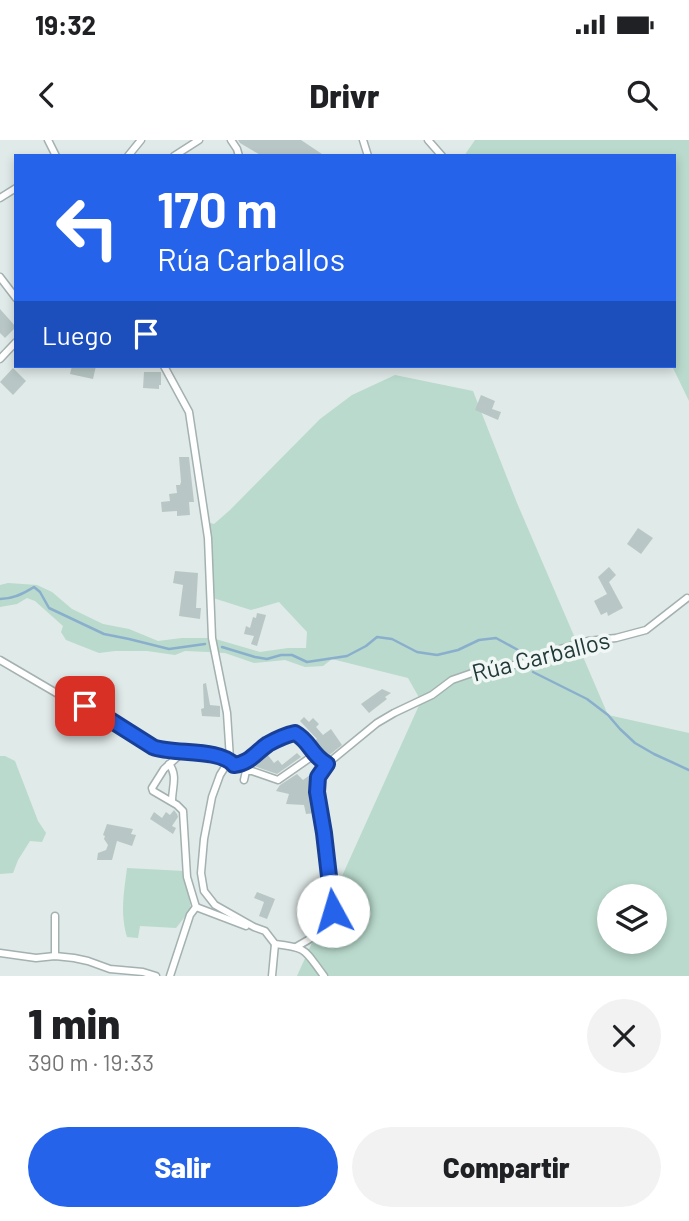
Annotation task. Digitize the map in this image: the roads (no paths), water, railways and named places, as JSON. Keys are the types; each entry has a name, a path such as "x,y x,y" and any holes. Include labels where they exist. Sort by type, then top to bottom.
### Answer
{"street":[{"path":"130,154 141,140"},
{"path":"177,154 200,140"},
{"path":"428,140 440,154"},
{"path":"0,277 14,295"},
{"path":"0,359 14,344"},
{"path":"165,368 189,412 206,522 212,638 226,713 230,760 234,765 244,764 270,743 295,733 309,745 314,755 327,764 318,777 317,792 333,911 323,929 296,947"},
{"name":"Rúa Carballos","path":"327,764 377,723 432,695 452,680 478,671 526,663 588,641 616,638 646,630 687,598"},
{"path":"0,660 58,694 104,716 153,747 165,751 197,752 230,760"},
{"path":"185,751 169,764 152,788 183,811 187,877 196,907"},
{"path":"244,780 246,771 252,771 278,780 314,755"},
{"path":"230,760 220,775 212,797 201,873 204,891 215,905 265,931 275,944 272,976"},
{"path":"169,764 173,769 174,780 172,802"},
{"path":"196,907 249,928 254,927"},
{"path":"170,976 190,915 196,907"},
{"path":"55,916 55,956"},
{"path":"275,944 305,950 324,976"},
{"path":"0,953 36,958 55,956 156,976"}],"waterway":[{"path":"0,599 18,596 34,587 49,608 104,634 169,649 205,644"},
{"path":"222,647 267,659 292,655 307,662 347,656 377,637 392,639 417,652 437,655 458,650 479,640 496,638 528,658"},
{"path":"533,672 587,699 608,715 635,743 689,770"}]}
